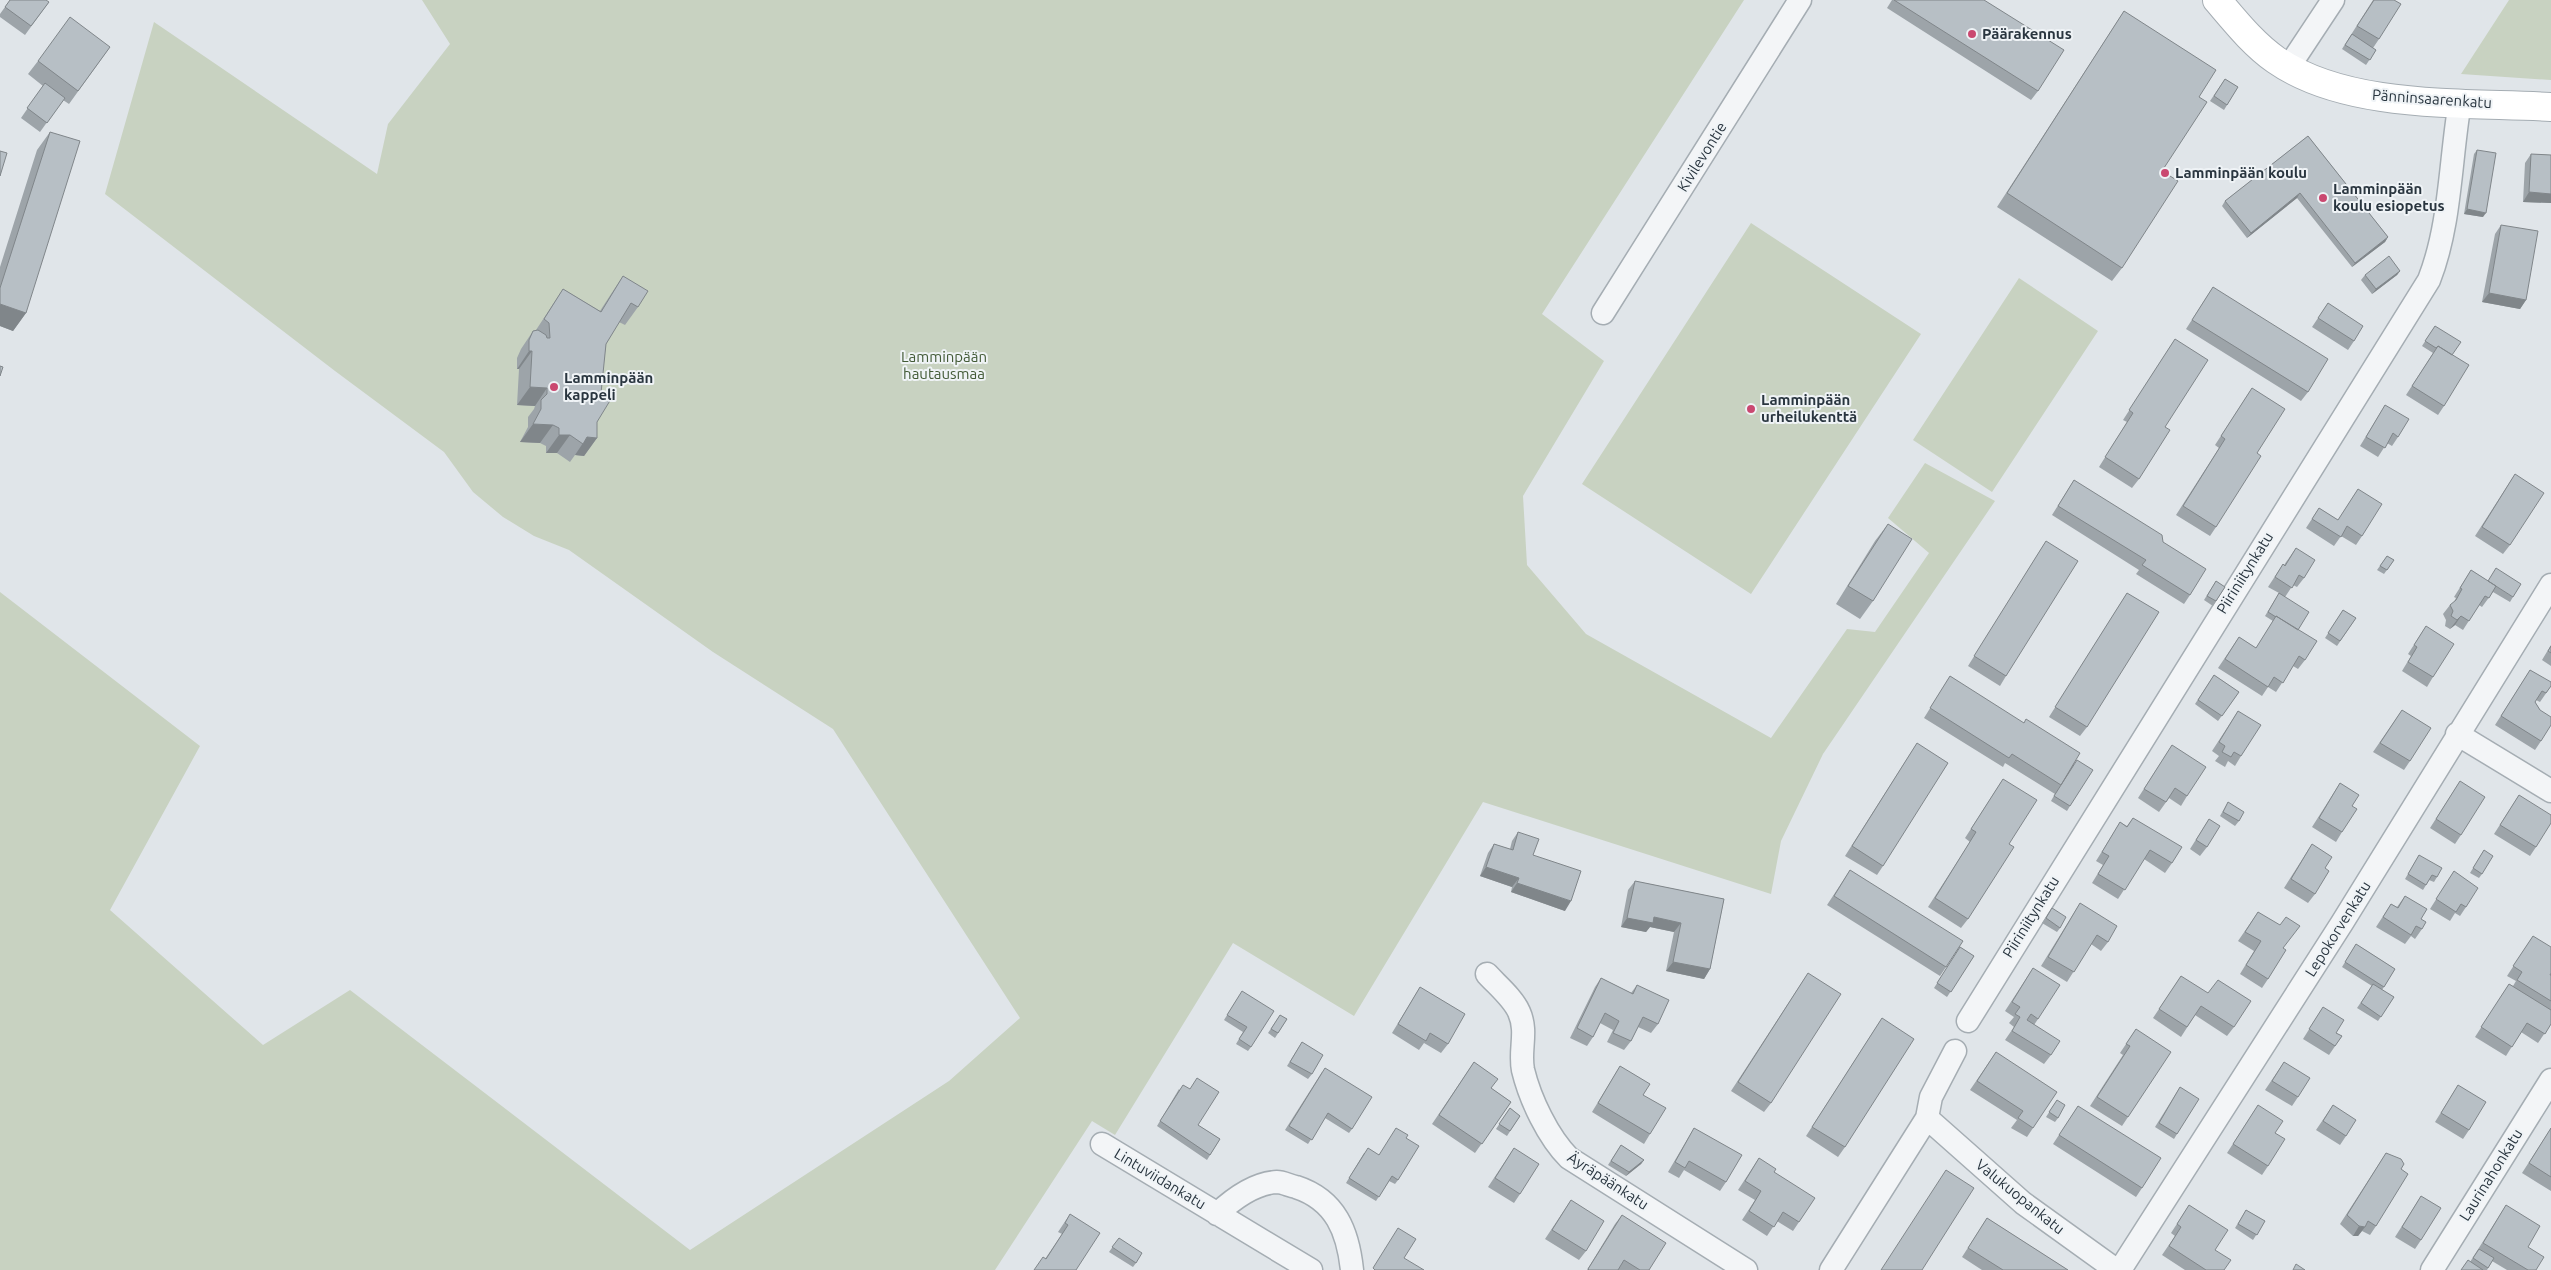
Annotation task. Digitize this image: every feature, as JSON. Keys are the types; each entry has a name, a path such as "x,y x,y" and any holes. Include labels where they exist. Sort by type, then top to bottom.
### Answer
{"street":[{"name":"Kivilevontie","path":"1604,313 1800,0"},
{"name":"Pänninsaarenkatu","path":"2217,0 2267,54 2288,68 2351,91 2402,99 2551,107"},
{"path":"2288,68 2333,0"},
{"name":"Piiriniitynkatu","path":"1968,1021 2429,280 2436,261 2444,218 2460,102"},
{"name":"Lepokorvenkatu","path":"2120,1270 2342,923 2457,734 2551,585"},
{"path":"2457,734 2551,792"},
{"name":"Äyräpäänkatu","path":"1487,974 1519,1011 1525,1032 1523,1068 1543,1121 1557,1147 1569,1158 1746,1270"},
{"path":"1831,1270 1927,1118 1931,1097 1955,1051"},
{"name":"Laurinahonkatu","path":"2432,1270 2551,1080"},
{"name":"Valukuopankatu","path":"1927,1118 2023,1203 2116,1270"},
{"name":"Lintuviidankatu","path":"1102,1144 1311,1270"},
{"name":"Lintuviidankatu","path":"1217,1214 1247,1191 1278,1182 1300,1189 1318,1198 1336,1217 1349,1243 1352,1270"}],"green space":[{"name":"Lamminpään hautausmaa","path":"422,0 1744,0 1542,314 1604,361 1523,496 1527,565 1586,634 1771,738 1847,629 1875,632 1929,553 1888,518 1925,463 1995,501 1823,754 1781,841 1771,894 1483,802 1354,1016 1233,943 1115,1135 1092,1121 995,1270 0,1270 0,592 200,746 110,910 263,1045 350,990 690,1250 949,1081 1020,1018 833,729 713,652 569,550 534,536 503,517 473,492 444,452 335,371 105,194 154,22 377,174 388,124 450,44"},
{"path":"2509,0 2551,0 2551,80 2461,74"},
{"name":"Lamminpään urheilukenttä","path":"1751,223 1921,334 1751,594 1582,484"},
{"path":"2019,278 2098,331 1992,492 1913,440"}],"building":[{"path":"10,0 46,0 49,2 31,26 5,7"},
{"name":"Päärakennus","path":"1894,0 1984,0 2064,50 2038,91"},
{"path":"2374,0 2394,0 2401,4 2379,39 2357,26"},
{"path":"2124,11 2216,70 2199,97 2207,102 2162,171 2178,181 2122,268 2007,193"},
{"path":"70,17 110,47 78,91 38,61"},
{"path":"2352,34 2376,50 2370,60 2345,45"},
{"path":"2225,79 2238,87 2227,105 2214,96"},
{"path":"45,83 65,98 47,123 27,108"},
{"path":"50,132 80,141 26,313 0,304 0,288"},
{"path":"2308,136 2388,237 2355,263 2300,193 2251,233 2225,201"},
{"path":"2477,150 2496,153 2486,213 2467,209"},
{"path":"0,151 7,153 0,176"},
{"path":"2531,154 2551,155 2551,194 2529,192"},
{"path":"2501,225 2538,231 2526,300 2489,293"},
{"path":"2389,256 2400,271 2376,289 2365,275"},
{"name":"Lamminpään kappeli","path":"623,276 648,291 638,307 631,303 606,344 601,393 611,399 597,422 597,438 587,437 583,444 570,435 559,435 559,428 553,425 533,424 541,409 541,400 547,394 547,388 530,387 532,351 529,351 529,340 533,331 538,330 546,335 547,338 550,338 549,323 544,319 563,289 601,312"},
{"path":"2213,287 2328,359 2308,392 2192,320"},
{"path":"2328,303 2363,326 2354,341 2318,318"},
{"path":"2435,326 2461,342 2452,355 2438,346 2436,348 2425,341"},
{"path":"2175,339 2208,360 2165,427 2170,430 2139,479 2105,457 2133,413 2129,410"},
{"path":"2438,346 2469,365 2444,406 2412,386"},
{"path":"2252,388 2285,409 2257,453 2261,456 2216,527 2183,506 2225,439 2221,436"},
{"path":"2385,405 2409,419 2398,437 2393,433 2385,448 2366,437"},
{"path":"2515,474 2544,493 2510,545 2482,527"},
{"path":"2074,480 2162,535 2163,542 2206,569 2190,595 2142,565 2146,560 2058,506"},
{"path":"2358,489 2382,504 2362,536 2347,526 2341,537 2312,519 2319,508 2338,520"},
{"path":"1888,524 1912,539 1873,601 1848,586"},
{"path":"2046,541 2078,561 2006,676 1974,656"},
{"path":"2296,548 2315,560 2304,578 2299,575 2292,588 2275,577 2283,564 2285,566"},
{"path":"2387,556 2394,560 2387,570 2380,566"},
{"path":"2496,568 2521,584 2513,597 2488,581"},
{"path":"2471,570 2496,586 2489,598 2485,596 2469,621 2461,616 2457,620 2451,616 2453,611 2450,605 2456,600 2462,589 2460,588"},
{"path":"2216,581 2225,587 2216,601 2207,596"},
{"path":"2127,593 2159,612 2087,727 2055,707"},
{"path":"2279,593 2309,612 2298,630 2268,612"},
{"path":"2343,610 2356,618 2340,641 2328,633"},
{"path":"2276,616 2317,641 2305,660 2299,656 2283,683 2274,677 2268,687 2225,659 2239,637 2256,648"},
{"path":"2426,626 2454,644 2433,677 2408,662 2417,647 2414,645"},
{"path":"2530,670 2551,682 2551,686 2546,693 2542,691 2535,702 2540,710 2551,717 2551,725 2541,741 2501,716"},
{"path":"2214,675 2239,692 2222,716 2198,700"},
{"path":"1950,676 2024,723 2026,719 2080,753 2061,785 2012,754 2009,758 1930,708"},
{"path":"2402,710 2431,728 2410,761 2380,743"},
{"path":"2238,711 2261,725 2241,756 2234,752 2231,757 2222,752 2225,746 2219,742"},
{"path":"1917,743 1948,763 1883,866 1852,846"},
{"path":"2172,745 2206,767 2187,796 2175,788 2166,802 2144,789"},
{"path":"2077,760 2093,770 2070,806 2054,796"},
{"path":"2003,779 2037,800 2009,844 2014,847 1968,919 1935,898 1976,832 1971,829"},
{"path":"2460,781 2485,797 2461,835 2436,819"},
{"path":"2340,783 2359,795 2352,806 2357,809 2342,832 2319,818"},
{"path":"2519,795 2551,815 2551,823 2536,847 2500,825"},
{"path":"2228,802 2244,812 2239,821 2223,812"},
{"path":"2133,818 2182,847 2172,863 2150,850 2125,890 2098,874 2109,856 2102,852 2120,822 2127,827"},
{"path":"2209,819 2220,826 2207,847 2196,840"},
{"path":"1518,832 1539,839 1533,855 1581,871 1571,901 1517,883 1519,878 1486,867 1494,844 1513,850"},
{"path":"2312,844 2332,857 2325,868 2329,871 2315,894 2291,879"},
{"path":"2484,850 2493,856 2482,874 2473,868"},
{"path":"2419,855 2442,868 2437,877 2432,875 2426,885 2408,874"},
{"path":"1850,870 1963,941 1946,967 1834,896"},
{"path":"2454,871 2478,888 2466,907 2461,904 2456,912 2436,899"},
{"path":"1635,881 1724,899 1710,969 1673,962 1681,923 1654,917 1653,923 1627,918"},
{"path":"2405,896 2427,909 2421,919 2426,922 2422,929 2416,926 2411,935 2383,917 2391,904 2398,908"},
{"path":"2080,903 2117,926 2108,942 2097,935 2074,972 2048,957"},
{"path":"2052,908 2066,917 2060,928 2046,918"},
{"path":"2258,912 2280,925 2286,917 2300,926 2283,948 2286,950 2268,979 2246,965 2261,941 2245,932"},
{"path":"2533,936 2551,947 2551,1001 2517,980 2522,972 2513,966"},
{"path":"2356,944 2395,969 2384,987 2345,962"},
{"path":"1960,947 1974,956 1951,992 1937,983"},
{"path":"2033,968 2060,985 2038,1019 2031,1014 2027,1020 2060,1041 2051,1055 2012,1031 2020,1017 2015,1014 2020,1007 2012,1002"},
{"path":"1808,973 1841,994 1771,1103 1738,1082"},
{"path":"2181,976 2208,993 2218,980 2251,1001 2234,1027 2201,1006 2187,1027 2159,1009"},
{"path":"1601,978 1633,994 1637,985 1669,1000 1658,1024 1643,1017 1631,1041 1613,1033 1619,1021 1605,1013 1593,1037 1577,1028"},
{"path":"2373,984 2394,997 2381,1017 2361,1003"},
{"path":"2509,984 2551,1010 2551,1024 2545,1034 2527,1023 2512,1047 2481,1027"},
{"path":"1420,987 1465,1014 1448,1044 1430,1033 1426,1041 1398,1024"},
{"path":"1242,991 1274,1011 1251,1047 1239,1039 1247,1027 1227,1015"},
{"path":"2323,1007 2344,1020 2336,1033 2342,1036 2335,1046 2309,1029"},
{"path":"1280,1015 1287,1019 1278,1033 1271,1029"},
{"path":"1882,1018 1914,1039 1845,1147 1812,1127"},
{"path":"2136,1029 2171,1052 2128,1117 2097,1097 2130,1046 2126,1044"},
{"path":"1302,1042 1323,1055 1312,1074 1290,1062"},
{"path":"1996,1052 2057,1092 2033,1128 2018,1118 2023,1111 1977,1081"},
{"path":"1474,1062 1498,1079 1491,1088 1511,1102 1482,1144 1439,1115"},
{"path":"2284,1062 2310,1078 2298,1097 2272,1081"},
{"path":"1620,1066 1650,1084 1643,1095 1666,1108 1650,1134 1598,1103"},
{"path":"1325,1068 1372,1097 1352,1129 1328,1113 1312,1140 1289,1126"},
{"path":"1197,1078 1219,1092 1198,1125 1220,1139 1210,1155 1160,1121 1183,1085 1190,1089"},
{"path":"2458,1085 2486,1102 2469,1130 2441,1113"},
{"path":"2180,1087 2199,1099 2177,1134 2159,1123"},
{"path":"2057,1100 2065,1105 2058,1118 2049,1112"},
{"path":"2258,1105 2283,1121 2275,1133 2285,1139 2268,1166 2233,1144"},
{"path":"2333,1105 2356,1120 2346,1136 2323,1121"},
{"path":"2078,1106 2161,1158 2142,1188 2059,1135"},
{"path":"1510,1108 1520,1116 1510,1131 1499,1124"},
{"path":"1396,1128 1408,1135 1406,1138 1419,1146 1398,1180 1392,1176 1379,1197 1349,1178 1368,1148 1379,1155"},
{"path":"1694,1128 1742,1155 1726,1182 1689,1161 1685,1168 1675,1162"},
{"path":"2551,1128 2551,1177 2529,1163"},
{"path":"1621,1145 1644,1160 1629,1172 1611,1161"},
{"path":"1514,1148 1539,1164 1520,1194 1495,1178"},
{"path":"2386,1153 2401,1159 2404,1164 2401,1169 2408,1174 2376,1226 2368,1221 2365,1227 2359,1226 2347,1215"},
{"path":"1759,1158 1776,1169 1774,1172 1815,1198 1799,1222 1783,1212 1774,1227 1749,1211 1761,1191 1745,1181"},
{"path":"1946,1170 1974,1188 1922,1270 1881,1270"},
{"path":"2421,1196 2441,1208 2421,1240 2402,1227"},
{"path":"1571,1200 1604,1221 1586,1251 1552,1230"},
{"path":"2189,1205 2228,1230 2215,1250 2231,1260 2224,1270 2206,1270 2169,1246 2181,1227 2177,1224"},
{"path":"2506,1205 2540,1226 2528,1247 2544,1257 2536,1270 2528,1270 2483,1243"},
{"path":"2246,1210 2265,1221 2257,1235 2238,1224"},
{"path":"1070,1214 1100,1233 1076,1270 1034,1270 1043,1257 1046,1259 1068,1225 1065,1223"},
{"path":"1622,1215 1666,1243 1649,1270 1640,1270 1624,1260 1618,1270 1589,1270 1588,1269"},
{"path":"1987,1218 2068,1270 2003,1270 1968,1248"},
{"path":"1398,1228 1416,1239 1404,1258 1424,1270 1375,1270 1373,1268"},
{"path":"1119,1238 1142,1253 1136,1263 1112,1247"},
{"path":"2479,1249 2494,1258 2488,1268 2473,1258"},
{"path":"2468,1260 2483,1270 2461,1270"},
{"path":"2296,1264 2305,1270 2293,1270"}],"place":[{"name":"Päärakennus","path":"1972,34"},
{"name":"Lamminpään koulu","path":"2165,173"},
{"name":"Lamminpään koulu esiopetus","path":"2323,198"},
{"name":"Lamminpään kappeli","path":"554,387"},
{"name":"Lamminpään urheilukenttä","path":"1751,409"}]}
